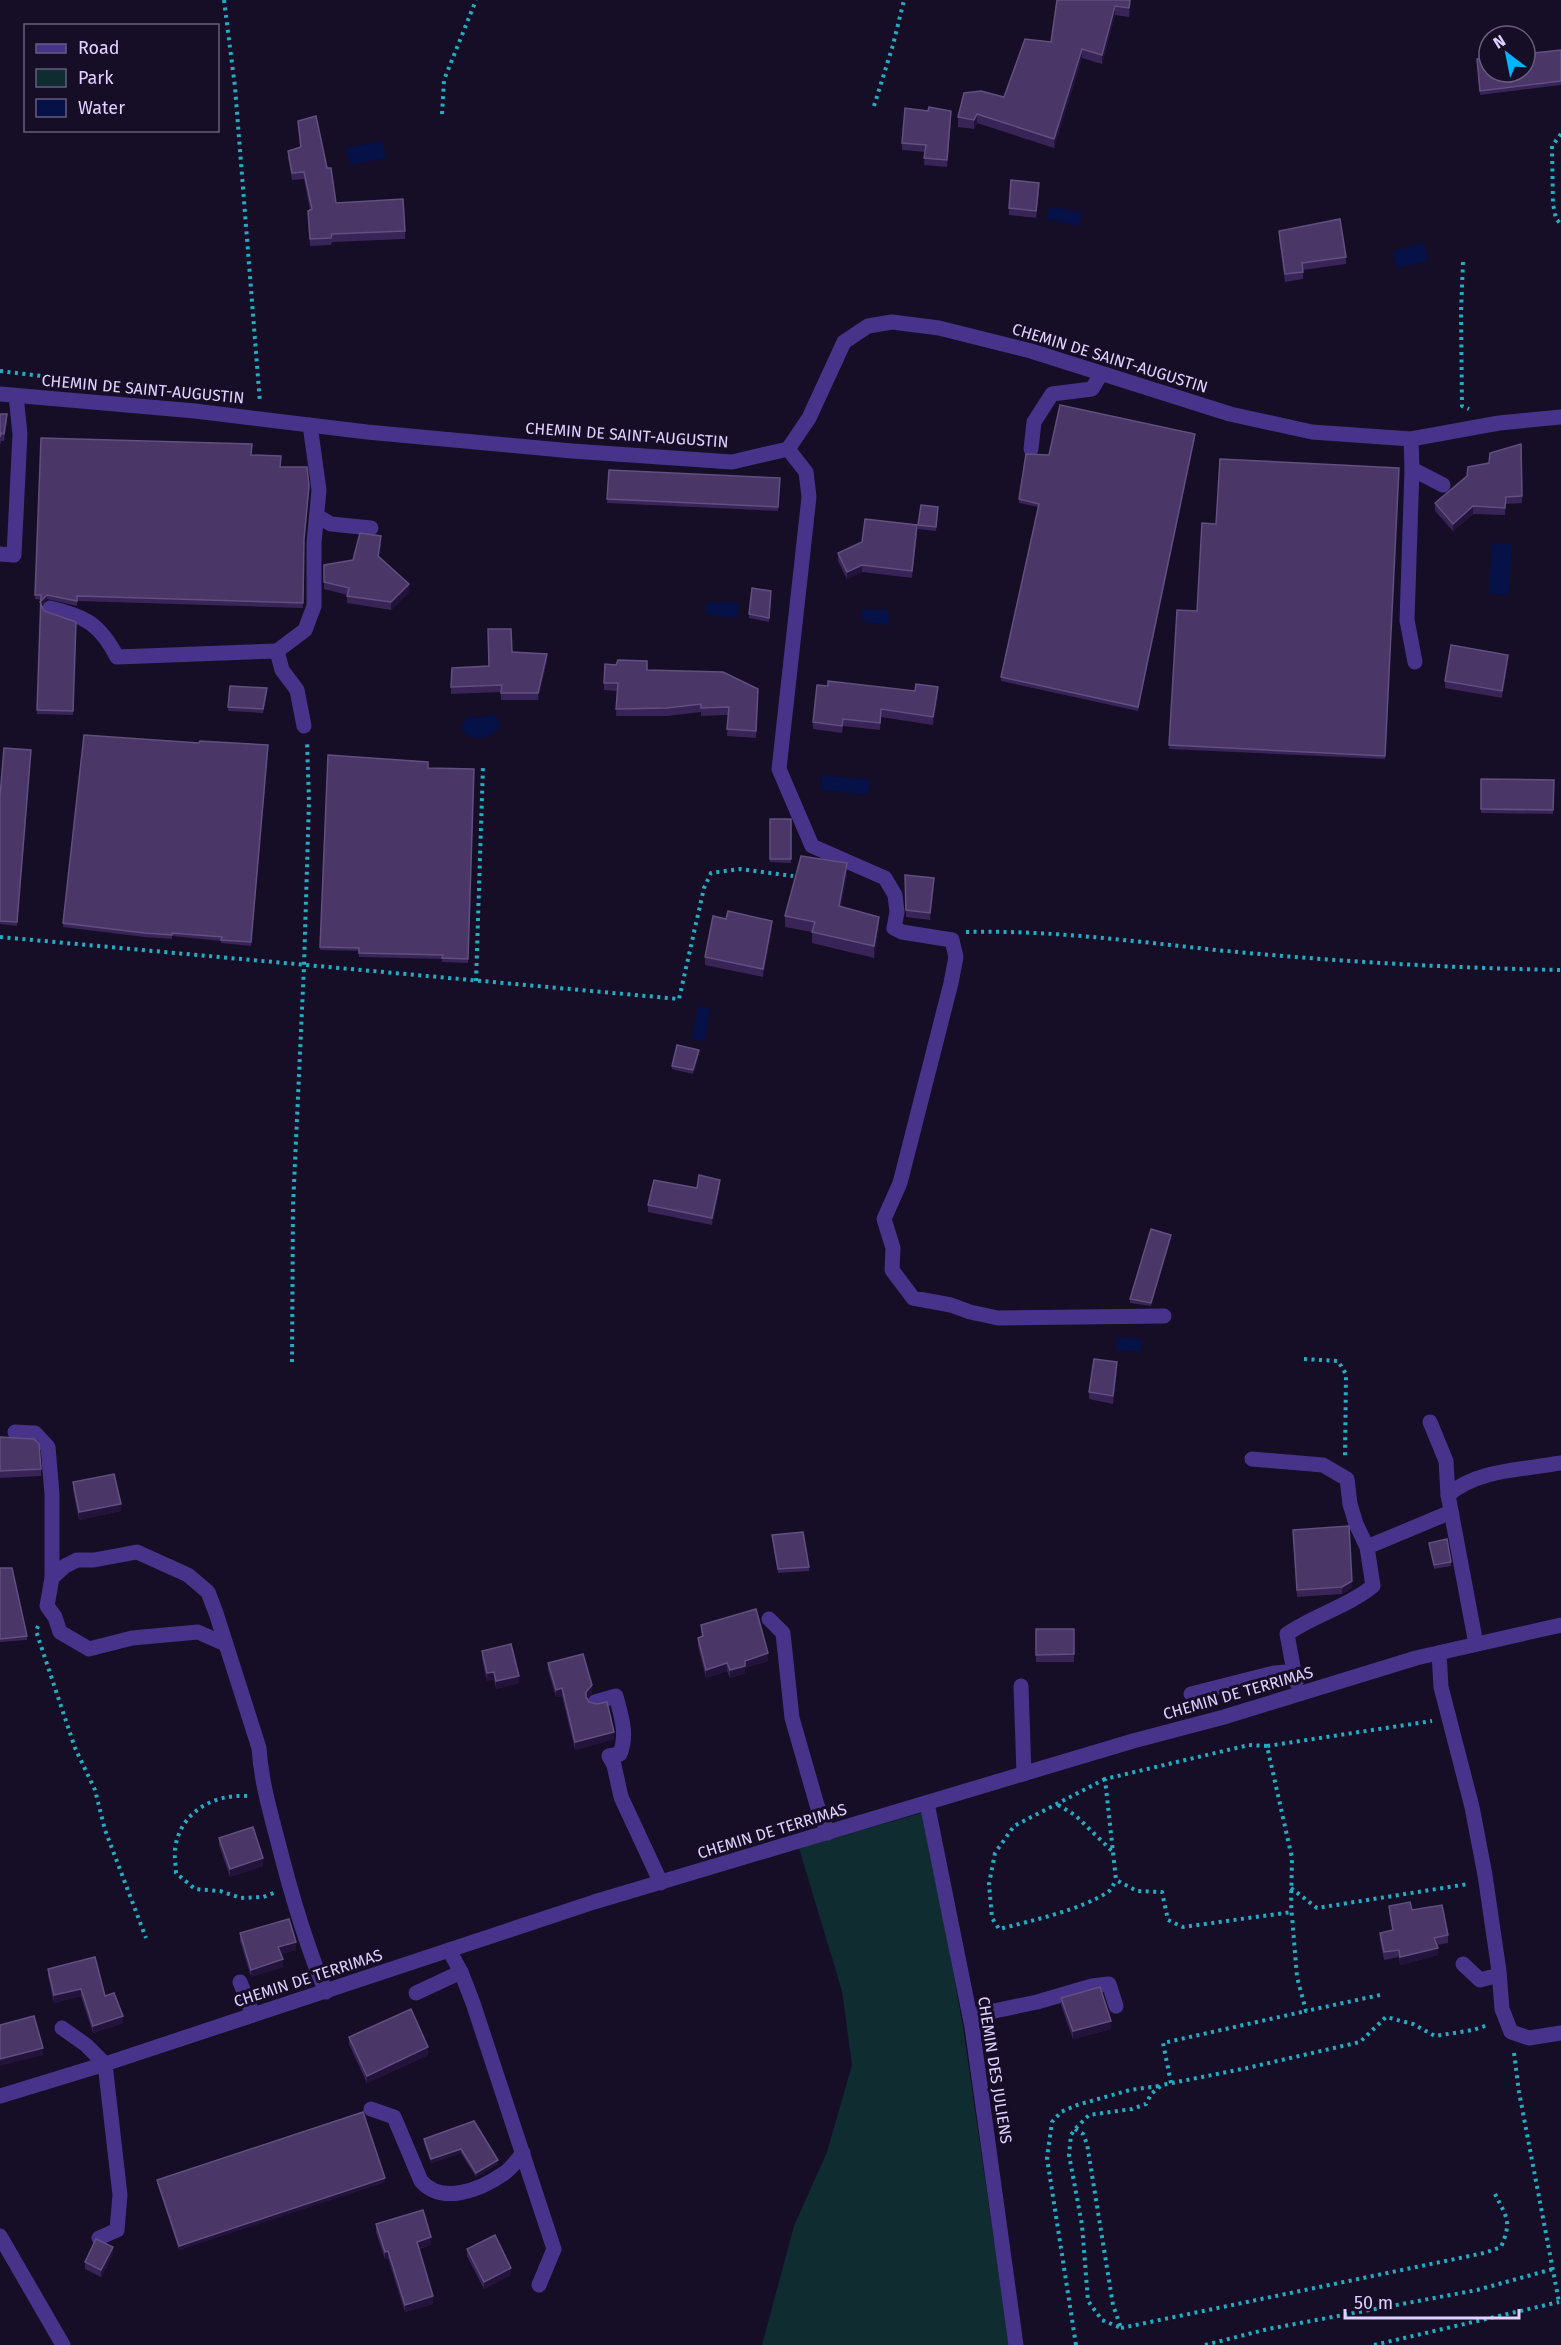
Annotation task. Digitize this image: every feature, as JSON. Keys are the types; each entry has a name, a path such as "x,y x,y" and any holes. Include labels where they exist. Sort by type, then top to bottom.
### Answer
{"street":[{"name":"CHEMIN DE SAINT-AUGUSTIN","path":"0,394 195,411 572,451 732,462 788,449 809,418 844,342 868,326 892,322 939,328 1031,351 1252,420 1312,432 1411,439 1499,423 1561,417"},
{"path":"1031,449 1034,422 1052,394 1092,389 1101,374"},
{"path":"0,554 14,555 20,434 16,396"},
{"path":"50,608 77,614 106,636 117,657 277,651 305,630 314,606 314,543 319,490 310,425"},
{"path":"1411,439 1407,620 1415,663"},
{"path":"788,449 806,472 809,497 779,769 812,846 885,878 895,895 897,912 894,928 902,932 952,940 956,957 900,1183 884,1219 893,1248 892,1270 913,1298 999,1318 1164,1316"},
{"path":"1412,469 1443,485"},
{"path":"316,516 331,524 371,528"},
{"path":"277,651 282,670 297,690 304,726"},
{"path":"1430,1422 1446,1461 1448,1496 1476,1644"},
{"path":"15,1432 35,1432 48,1447 52,1494 52,1578 47,1606 55,1617 60,1632 89,1649 132,1638 198,1632 225,1644"},
{"path":"1252,1459 1323,1465 1347,1479 1350,1504 1367,1547 1373,1586 1359,1597 1298,1626 1287,1634 1299,1694"},
{"path":"1448,1496 1460,1485 1474,1478 1561,1463"},
{"path":"1367,1547 1451,1512"},
{"path":"52,1578 65,1566 77,1560 94,1560 137,1552 188,1575 208,1592 259,1748 260,1771 289,1886 326,1992"},
{"path":"769,1619 783,1633 792,1718 817,1805 828,1833"},
{"name":"CHEMIN DE TERRIMAS","path":"0,2096 105,2064 661,1882 1439,1653 1561,1625"},
{"path":"1439,1653 1441,1687 1472,1807 1485,1875 1502,2009 1508,2025 1529,2038 1561,2033"},
{"path":"1191,1694 1274,1673 1286,1672 1295,1677"},
{"path":"1021,1686 1024,1774"},
{"path":"595,1702 615,1696 623,1721 625,1741 620,1754 609,1756 614,1766 621,1797 661,1882"},
{"name":"CHEMIN DES JULIENS","path":"927,1803 970,2016 1016,2345"},
{"path":"449,1950 461,1972 554,2249 539,2285"},
{"path":"1463,1964 1480,1980 1499,1975"},
{"path":"416,1993 461,1972"},
{"path":"240,1982 252,2015"},
{"path":"970,2016 1037,2002 1092,1986 1109,1984 1116,2006"},
{"path":"62,2028 86,2045 105,2064 120,2195 117,2230 99,2238"},
{"path":"370,2109 394,2117 421,2181 428,2189 447,2196 483,2186 505,2173 523,2153"},
{"path":"0,2236 63,2345"}],"path":[{"path":"224,0 236,87 261,419"},
{"path":"442,114 444,80 476,0"},
{"path":"874,106 904,0"},
{"path":"1561,134 1552,146 1553,204 1556,219 1561,224"},
{"path":"1463,262 1462,406 1474,410"},
{"path":"0,371 56,378"},
{"path":"292,1362 293,1206 309,801 308,747 304,726"},
{"path":"476,981 483,766"},
{"path":"0,937 679,999 704,888 711,873 740,869 793,876"},
{"path":"952,940 966,932 1055,933 1216,950 1352,961 1561,970"},
{"path":"1304,1359 1338,1360 1346,1374 1347,1479"},
{"path":"47,1606 36,1631 75,1748 95,1790 105,1830 146,1938"},
{"path":"1105,1779 1116,1880 1110,1891 1090,1901 1045,1917 999,1929 992,1918 989,1884 995,1853 1014,1826 1105,1779 1249,1745 1267,1746 1437,1720"},
{"path":"1267,1746 1292,1858 1292,1912 1297,1977 1306,2011"},
{"path":"266,1793 254,1796 230,1795 204,1804 184,1824 175,1849 176,1873 195,1889 220,1891 241,1898 263,1897 289,1886"},
{"path":"1057,1805 1075,1815 1113,1852"},
{"path":"1116,1880 1137,1891 1162,1892 1168,1920 1183,1927 1292,1912"},
{"path":"1291,1888 1317,1908 1457,1887 1475,1882"},
{"path":"1171,2083 1163,2043 1380,1995"},
{"path":"1076,2345 1047,2158 1052,2122 1060,2112 1077,2104 1130,2090 1247,2068 1360,2042 1386,2017 1413,2024 1435,2036 1508,2025 1560,2302 1374,2345"},
{"path":"1162,2085 1151,2094 1146,2103 1132,2109 1089,2115 1071,2135 1069,2155 1082,2225 1088,2301 1102,2320 1121,2328 1484,2253 1501,2247 1508,2229 1505,2214 1495,2194"},
{"path":"1075,2129 1083,2134 1087,2144 1113,2305 1121,2328"},
{"path":"1205,2345 1268,2329 1477,2290 1553,2269"}],"green space":[{"path":"925,1812 963,2027 1009,2345 762,2345 794,2226 827,2152 852,2065 842,1991 799,1848"}],"water":[{"path":"382,141 386,158 350,165 346,148"},
{"path":"1049,206 1082,213 1079,226 1047,219"},
{"path":"1424,243 1428,261 1397,268 1393,251"},
{"path":"1492,543 1512,544 1509,595 1489,594"},
{"path":"708,602 739,603 737,618 709,615 705,609"},
{"path":"862,609 887,610 890,621 886,625 861,621"},
{"path":"492,715 497,717 500,726 486,737 469,736 461,727 468,717 478,718"},
{"path":"822,775 870,780 868,795 821,790"},
{"path":"698,1006 710,1008 705,1041 692,1039"},
{"path":"1117,1337 1142,1339 1141,1352 1116,1350"}],"building":[{"path":"1057,0 1130,0 1129,8 1115,6 1102,55 1082,49 1054,139 977,114 974,120 958,117 964,93 981,91 1004,97 1025,39 1051,42"},
{"path":"1561,50 1561,81 1537,84 1537,53"},
{"path":"1479,84 1537,84 1480,91"},
{"path":"929,107 951,111 947,160 924,158 926,145 902,143 905,108 928,111"},
{"path":"316,116 327,168 331,168 336,203 403,199 405,231 332,234 331,238 310,239 308,211 312,209 304,172 292,173 288,151 301,147 298,121"},
{"path":"1011,180 1039,183 1036,211 1009,208"},
{"path":"1340,219 1346,257 1302,263 1303,272 1285,274 1279,231"},
{"path":"1060,405 1195,434 1138,707 1001,677 1039,504 1019,499 1026,454 1049,455"},
{"path":"0,414 7,414 4,434 1,433 0,437"},
{"path":"41,438 252,444 251,455 281,456 280,467 307,467 309,486 304,539 303,603 77,596 77,601 47,595 41,601 41,595 35,595"},
{"path":"1521,444 1522,496 1506,497 1505,508 1473,506 1453,524 1435,503 1467,476 1468,467 1489,463 1490,453"},
{"path":"1220,459 1399,468 1385,756 1169,745 1177,610 1197,611 1202,523 1216,524"},
{"path":"609,470 780,478 778,507 607,499"},
{"path":"921,505 938,507 936,527 918,525"},
{"path":"865,519 917,525 912,571 862,565 847,572 838,553 862,542"},
{"path":"360,533 381,536 378,556 409,584 391,602 347,596 349,588 324,582 324,565 353,560"},
{"path":"752,588 771,591 769,618 749,614"},
{"path":"41,604 44,611 76,622 73,711 37,710"},
{"path":"488,629 511,629 512,652 547,654 538,693 501,693 502,685 451,687 452,668 489,666"},
{"path":"1451,645 1508,655 1502,691 1445,681"},
{"path":"618,660 647,661 647,670 723,672 758,689 756,731 727,729 729,707 701,708 701,704 667,708 616,709 618,683 604,683 605,664 616,665"},
{"path":"828,681 915,691 916,684 938,687 933,717 881,709 880,723 843,719 842,726 813,722 817,685 828,686"},
{"path":"230,686 267,688 263,709 228,707"},
{"path":"84,735 268,745 251,942 221,940 222,937 144,933 63,923"},
{"path":"4,748 31,750 17,922 0,921 0,796"},
{"path":"328,755 428,762 428,768 474,769 468,959 442,958 443,955 359,953 359,948 320,947"},
{"path":"1481,779 1554,780 1553,810 1481,809"},
{"path":"770,819 791,819 791,859 770,859"},
{"path":"801,856 847,863 839,906 879,917 874,946 812,932 815,922 785,916"},
{"path":"905,875 934,878 930,913 906,910"},
{"path":"728,911 772,921 763,969 705,957 713,916 726,919"},
{"path":"677,1045 699,1050 693,1070 672,1066"},
{"path":"699,1175 720,1180 712,1218 648,1205 654,1180 697,1188"},
{"path":"1151,1229 1171,1235 1151,1303 1130,1299"},
{"path":"1094,1359 1117,1362 1113,1396 1089,1392"},
{"path":"0,1437 34,1439 39,1444 41,1469 0,1471"},
{"path":"114,1474 121,1504 79,1512 73,1482"},
{"path":"1349,1526 1352,1581 1342,1587 1297,1590 1293,1530"},
{"path":"803,1532 809,1567 778,1569 772,1535"},
{"path":"1447,1539 1451,1562 1434,1565 1429,1543"},
{"path":"0,1568 12,1568 27,1636 0,1639"},
{"path":"756,1609 768,1653 745,1661 745,1666 730,1670 727,1663 706,1670 698,1638 703,1636 701,1625"},
{"path":"1036,1629 1074,1629 1074,1654 1036,1655"},
{"path":"511,1644 519,1676 496,1681 494,1672 487,1673 482,1651"},
{"path":"583,1654 592,1685 586,1692 586,1697 589,1702 597,1704 607,1702 614,1732 575,1742 562,1688 556,1690 548,1663"},
{"path":"253,1827 263,1858 230,1869 219,1838"},
{"path":"1410,1902 1412,1910 1442,1905 1448,1935 1434,1938 1438,1948 1400,1957 1399,1950 1384,1952 1380,1933 1393,1930 1389,1906"},
{"path":"289,1919 296,1942 278,1947 283,1959 251,1970 240,1933"},
{"path":"95,1957 105,1996 114,1993 123,2016 93,2026 81,1989 54,1995 48,1969"},
{"path":"1100,1987 1111,2021 1073,2031 1061,1998"},
{"path":"411,2009 428,2047 367,2076 349,2037"},
{"path":"34,2016 43,2048 0,2059 0,2025"},
{"path":"363,2112 385,2178 179,2246 157,2180"},
{"path":"474,2121 498,2160 476,2173 461,2149 431,2159 424,2139"},
{"path":"423,2210 431,2237 417,2242 433,2296 405,2305 388,2251 385,2252 376,2224"},
{"path":"495,2235 511,2268 484,2282 467,2249"},
{"path":"96,2239 113,2247 101,2270 85,2262"}]}
